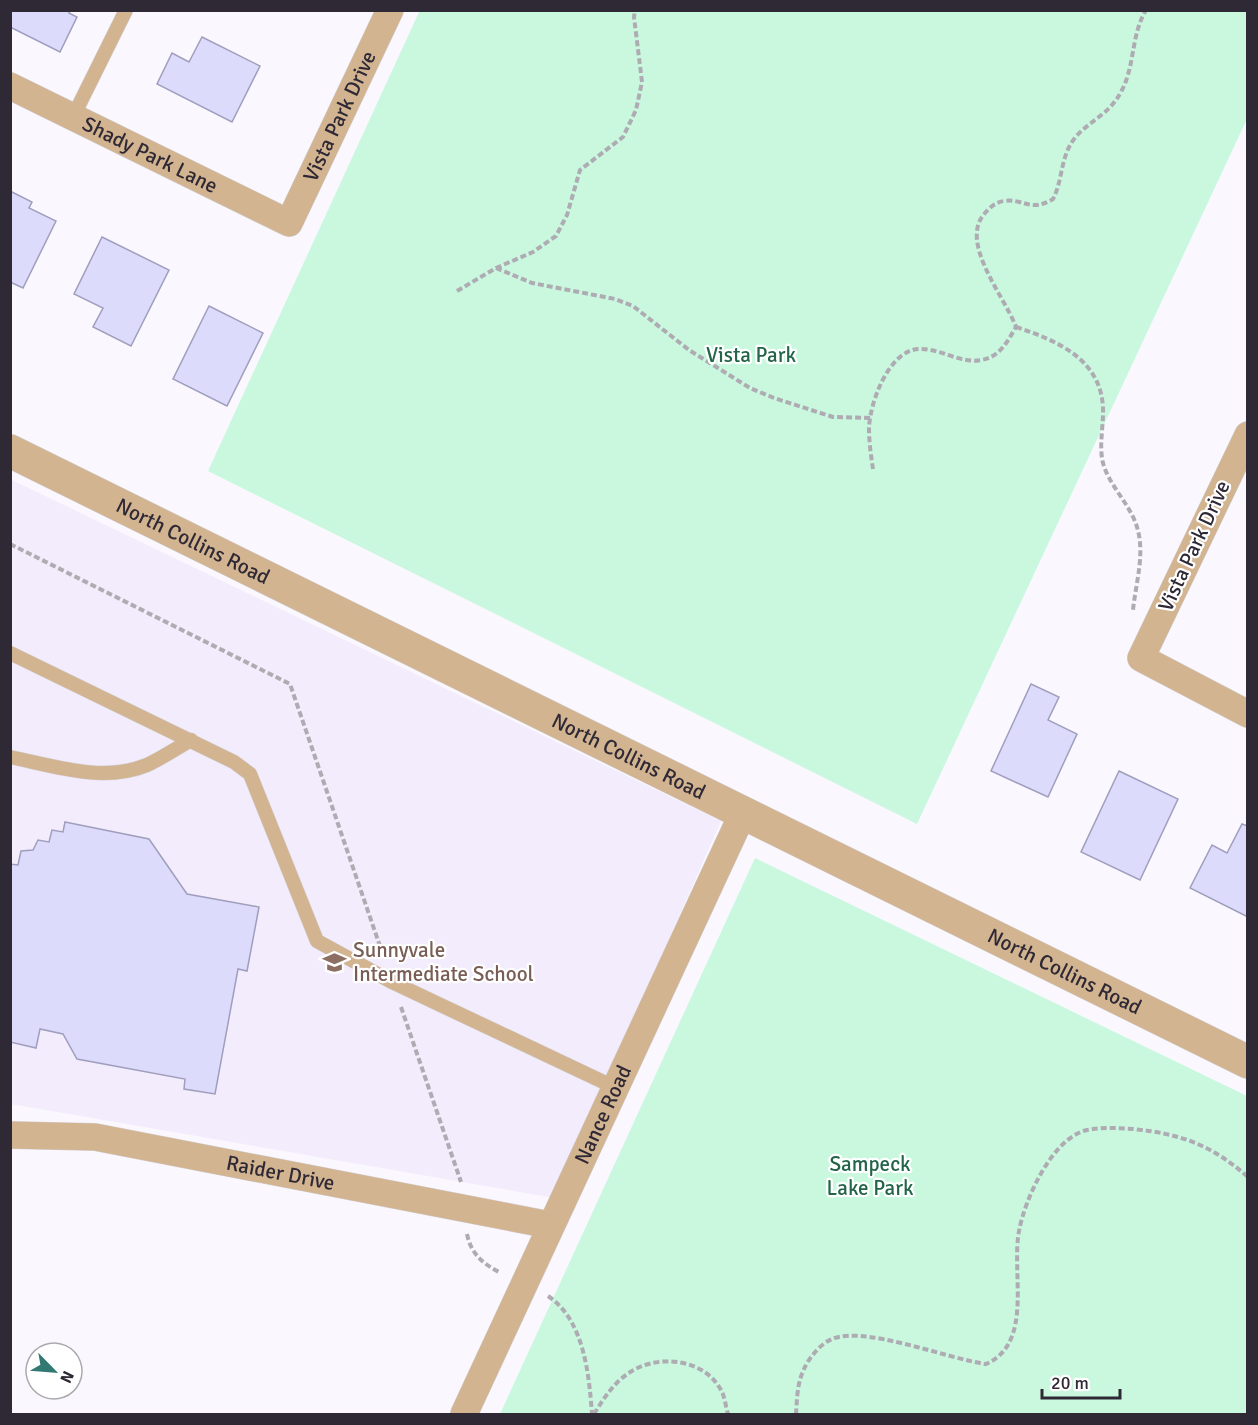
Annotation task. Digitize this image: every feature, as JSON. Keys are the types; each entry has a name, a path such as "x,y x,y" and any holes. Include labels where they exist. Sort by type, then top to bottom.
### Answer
{"street":[{"name":"Vista Park Drive","path":"290,223 390,10"},
{"name":"Shady Park Lane","path":"10,86 290,223"},
{"name":"Vista Park Drive","path":"1248,435 1141,658 1248,714"},
{"name":"North Collins Road","path":"10,451 742,815 1248,1062"},
{"name":"Nance Road","path":"464,1414 742,815"},
{"name":"Raider Drive","path":"10,1135 95,1137 550,1225"}],"lane":[{"path":"73,117 126,10"},
{"path":"10,653 191,740 234,762 250,774 263,800 318,941 392,982 614,1087"},
{"path":"10,757 105,773 147,765 191,740"}],"path":[{"path":"457,291 496,268 533,252 556,236 567,215 580,170 623,137 636,110 642,82 635,10"},
{"path":"1133,614 1142,554 1136,524 1103,463 1102,390 1094,372 1078,358 1054,342 1016,327 983,262 975,231 983,214 994,204 1006,200 1033,207 1053,200 1059,188 1066,152 1076,137 1109,110 1122,90 1138,30 1146,10"},
{"path":"496,268 532,283 615,299 633,306 688,350 750,388 774,398 833,417 871,418"},
{"path":"873,469 871,418 892,362 901,354 917,349 969,361 981,360 1002,350 1016,327"},
{"path":"796,1414 799,1385 804,1369 818,1349 832,1339 850,1336 872,1337 965,1361 986,1364 999,1358 1009,1345 1014,1325 1018,1232 1025,1209 1047,1160 1064,1143 1085,1130 1129,1129 1188,1140 1212,1149 1248,1177"},
{"path":"594,1414 604,1398 626,1374 654,1362 683,1361 705,1373 722,1392 728,1414"}],"shaded area":[{"name":"Sunnyvale Intermediate School","path":"10,479 721,821 555,1198 11,1104"}],"green space":[{"name":"Vista Park","path":"420,10 1247,11 1247,119 917,824 208,471"},
{"name":"Sampeck Lake Park","path":"755,858 1247,1096 1247,1414 500,1414"}],"building":[{"path":"10,10 70,10 69,13 77,17 60,52 10,27"},
{"path":"202,37 260,66 232,122 157,84 172,53 189,62"},
{"path":"10,191 32,202 29,208 56,221 23,288 10,282"},
{"path":"102,237 169,270 131,346 93,327 103,308 74,294"},
{"path":"209,306 263,333 227,406 173,379"},
{"path":"1031,684 1059,697 1048,720 1077,734 1048,797 991,771"},
{"path":"1119,771 1178,799 1140,880 1081,852"},
{"path":"65,822 149,839 187,894 259,907 247,971 238,969 215,1094 184,1089 185,1079 77,1059 63,1034 40,1029 36,1048 10,1042 10,864 18,865 21,851 33,850 38,840 49,842 52,830 63,832"},
{"path":"1242,824 1248,826 1248,917 1190,888 1212,845 1227,853"}],"place":[{"name":"Sunnyvale Intermediate School","path":"335,962"}]}
